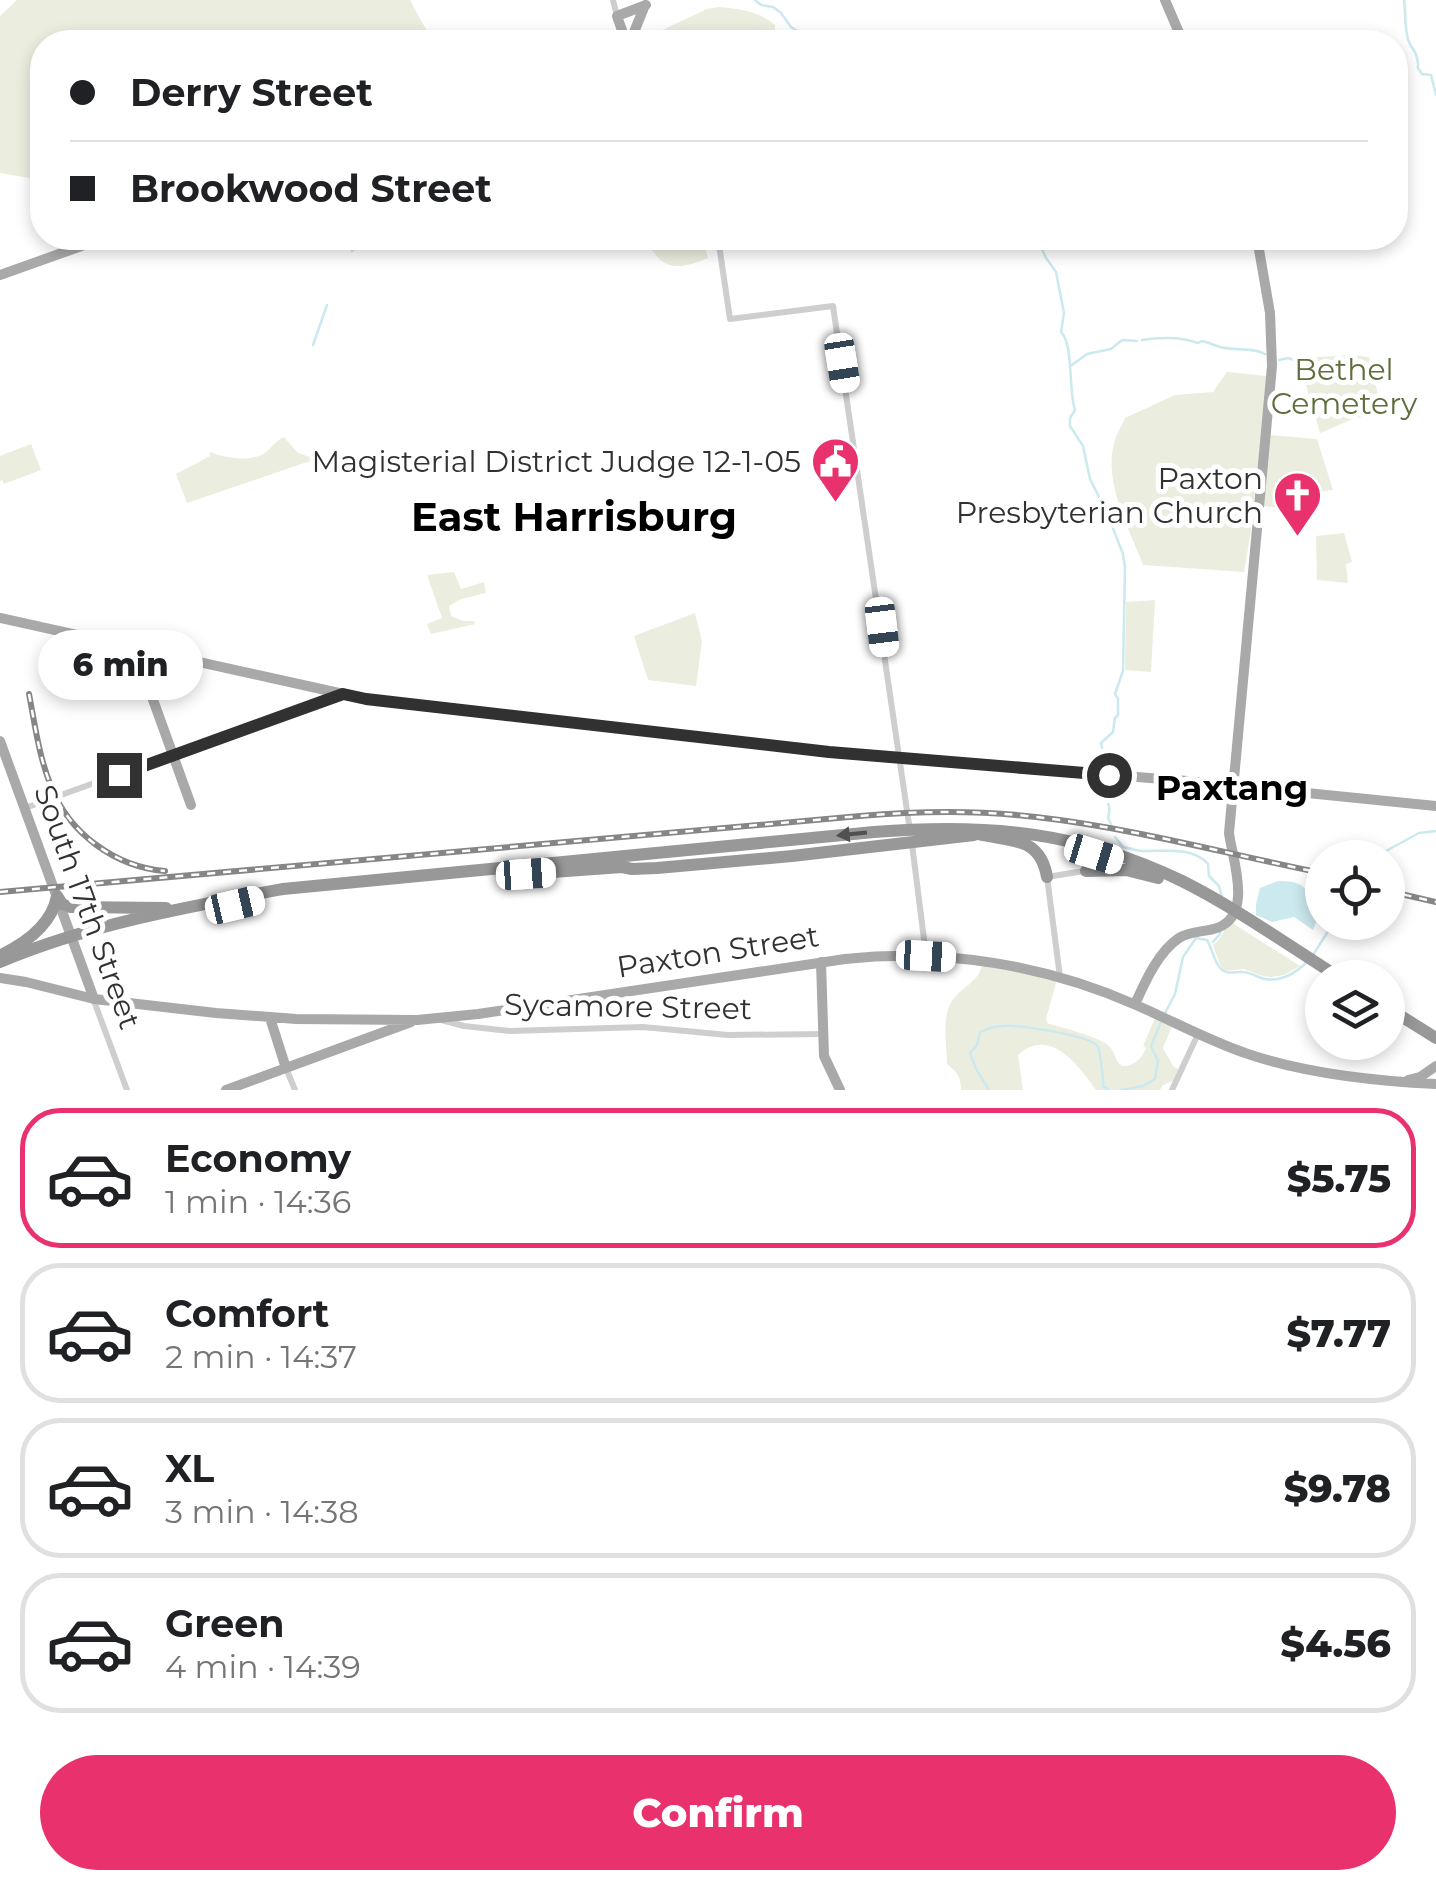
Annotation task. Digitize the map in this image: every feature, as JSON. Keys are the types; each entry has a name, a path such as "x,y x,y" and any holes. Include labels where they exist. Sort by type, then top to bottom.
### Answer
{"highway":[{"path":"6,964 82,938 214,902 283,888 874,832 958,828 1037,834 1096,848 1164,873 1306,960"},
{"path":"978,834 1033,848 1042,858 1047,877"},
{"path":"82,938 284,895 421,881 658,868 978,834 1054,844 1118,862 1214,903"},
{"path":"1086,871 1126,870 1162,879"},
{"path":"57,896 65,906 167,908 214,902"},
{"path":"6,964 46,922 57,896"},
{"path":"46,922 70,911 96,906"},
{"path":"1405,1015 1436,1026"},
{"path":"1405,1020 1436,1041"}],"main road":[{"path":"1165,0 1178,30"},
{"path":"623,30 617,16 647,3"},
{"path":"634,30 647,3"},
{"path":"0,275 70,250"},
{"path":"1134,1004 1152,971 1178,938 1221,926 1232,916 1238,887 1238,868 1228,832 1272,366 1270,312 1258,250"},
{"path":"0,618 366,699 900,758 1436,806"},
{"path":"134,646 191,805"},
{"name":"South 17th Street","path":"0,741 94,999"},
{"name":"Paxton Street","path":"6,964 26,982 94,999 270,1018 417,1020 869,956 926,956 993,963 1060,977 1249,1054 1287,1065 1432,1084 1434,1068"},
{"path":"822,962 822,1034 826,1062 840,1090"},
{"path":"270,1018 286,1068"},
{"path":"226,1090 417,1020"},
{"path":"1402,1081 1420,1077 1434,1068"}],"street":[{"path":"613,0 617,16"},
{"path":"720,250 730,319 833,306 926,956"},
{"path":"24,809 343,694"},
{"path":"1060,977 1047,877 1086,871"},
{"name":"South 17th Street","path":"94,999 127,1090"},
{"name":"Sycamore Street","path":"434,1018 510,1031 646,1027 713,1034 822,1034"},
{"path":"1172,1090 1198,1034"},
{"path":"286,1068 294,1090"}],"green space":[{"path":"17,0 410,0 426,30 30,30 30,178 0,173 0,16"},
{"path":"707,9 749,12 769,20 775,30 662,30"},
{"path":"652,250 706,250 708,258 678,266 657,257"},
{"name":"Bethel Cemetery","path":"1369,357 1382,411 1320,433 1298,358"},
{"path":"1227,372 1267,376 1244,572 1143,565 1114,487 1112,455 1117,435 1125,418 1175,395 1213,392"},
{"path":"1269,435 1317,439 1333,490 1295,494 1291,509 1262,506"},
{"path":"284,437 298,453 316,459 187,503 176,474 210,456 210,452 230,458 253,457"},
{"path":"31,444 41,470 4,484 0,481 0,456"},
{"path":"1344,533 1352,562 1346,564 1348,583 1317,580 1316,536"},
{"path":"454,572 461,589 484,582 486,593 449,606 451,616 475,624 431,634 427,624 442,618 427,575"},
{"path":"1155,600 1151,672 1125,670 1126,602"},
{"path":"695,613 702,641 696,686 648,680 634,636"},
{"path":"1231,922 1300,966 1271,977 1244,969 1224,971 1213,945"},
{"path":"982,965 1053,979 1056,983 1047,1023 1104,1042 1122,1066 1134,1063 1142,1055 1155,1018 1172,1026 1163,1048 1173,1066 1180,1070 1175,1080 1160,1090 1096,1090 1063,1053 1041,1045 1018,1055 1023,1090 961,1090 958,1075 947,1064 947,1015 952,1001 977,976"}],"water":[{"path":"1278,881 1303,886 1305,925 1294,917 1272,922 1256,915 1260,888"}],"waterway":[{"path":"755,0 773,7 796,30"},
{"path":"1404,0 1407,30"},
{"path":"1408,37 1418,68 1422,74 1431,75 1436,95"},
{"path":"1042,250 1056,272 1064,313 1061,332 1068,347 1075,410 1070,426 1083,446 1090,479 1107,513 1125,567 1123,671 1115,694 1118,715 1113,732 1101,743 1100,770"},
{"path":"313,345 327,305"},
{"path":"1072,365 1087,354 1111,349 1122,340 1137,341"},
{"path":"1142,340 1202,341 1265,354"},
{"path":"1279,360 1294,360"},
{"path":"1100,778 1099,791 1108,803 1111,824"},
{"path":"1405,841 1419,833 1436,831"},
{"path":"1115,837 1123,847 1195,855 1208,864 1209,876 1219,886 1222,897"},
{"path":"1213,942 1221,928"},
{"path":"1165,1013 1175,994 1183,957 1196,938 1207,940 1218,965 1228,973 1246,972 1277,979 1305,963"},
{"path":"1313,955 1323,940"},
{"path":"1121,1090 1155,1079 1158,1061 1151,1046 1162,1020"},
{"path":"989,1090 970,1053 980,1032 1004,1026 1054,1032 1093,1043 1099,1050 1103,1086 1109,1090"}],"railway":[{"path":"29,694 47,775 70,819 112,855 165,871"},
{"path":"0,892 926,812 992,813 1072,822 1305,869"},
{"path":"1405,895 1436,902"}],"place":[{"name":"Magisterial District Judge 12-1-05","path":"836,504"},
{"name":"Paxton Presbyterian Church","path":"1298,538"}],"district":[{"name":"East Harrisburg","path":"574,517"},
{"name":"Paxtang","path":"1232,788"}],"route":[{"path":"119,775 343,694 803,750 1109,775"}]}
